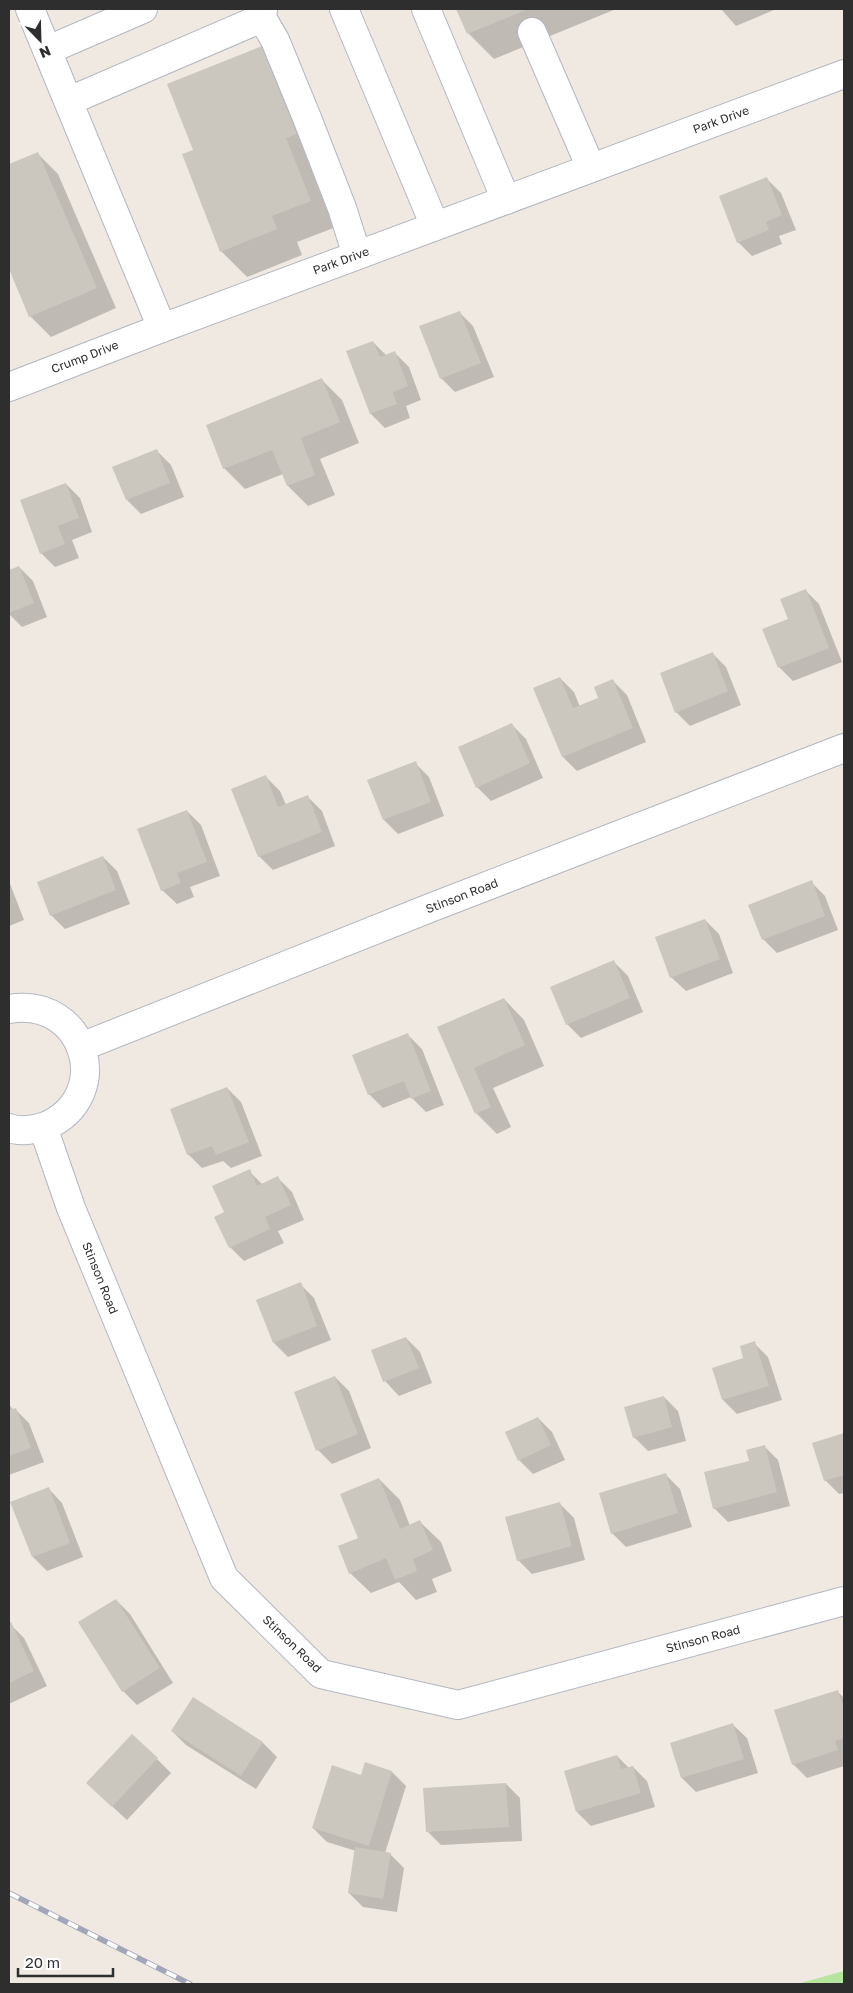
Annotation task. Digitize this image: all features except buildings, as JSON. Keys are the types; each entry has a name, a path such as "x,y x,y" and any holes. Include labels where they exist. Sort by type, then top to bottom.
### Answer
{"street":[{"path":"30,9 162,328"},
{"path":"48,50 143,9"},
{"path":"344,9 435,226"},
{"path":"426,9 506,200"},
{"path":"68,101 263,13 342,208 357,255"},
{"path":"532,32 592,168"},
{"name":"Park Drive","path":"162,328 844,74"},
{"name":"Crump Drive","path":"9,387 162,328"},
{"name":"Stinson Road","path":"81,1047 430,908 844,748"},
{"path":"9,1009 24,1006 43,1010 61,1019 75,1033 81,1047 86,1072 81,1091 70,1109 54,1122 34,1130 9,1128"},
{"name":"Stinson Road","path":"43,1127 71,1208 224,1578 321,1674 458,1705 844,1601"}],"green space":[{"path":"844,1971 844,1984 797,1984"}],"railway":[{"path":"9,1893 190,1984"}]}
